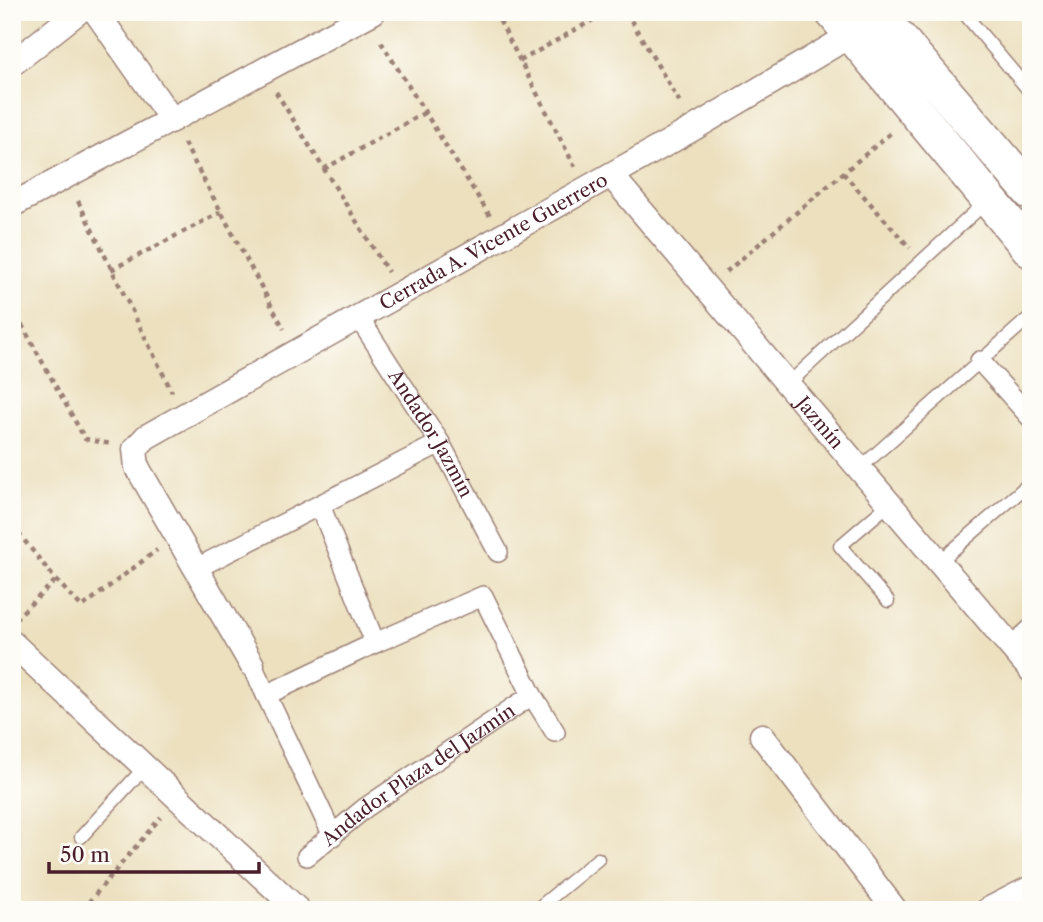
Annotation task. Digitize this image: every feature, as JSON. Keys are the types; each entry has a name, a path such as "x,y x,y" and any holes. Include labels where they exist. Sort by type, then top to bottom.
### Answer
{"main road":[{"path":"865,17 916,111 1010,184"},
{"path":"865,17 1010,184 1031,250"}],"street":[{"path":"12,64 78,12"},
{"path":"96,12 172,120"},
{"path":"12,205 373,12"},
{"name":"Cerrada A. Vicente Guerrero","path":"135,449 146,436 694,128 865,17"},
{"name":"Jazmín","path":"611,175 1031,670"},
{"name":"Andador Jazmín","path":"359,318 440,443 498,552"},
{"path":"980,361 1031,418"},
{"path":"197,568 440,443"},
{"path":"135,449 137,467 252,664 333,836"},
{"path":"320,505 375,643"},
{"path":"266,695 483,596 532,695 555,732"},
{"path":"1011,647 1031,629"},
{"path":"12,643 298,910"},
{"name":"Andador Plaza del Jazmín","path":"307,856 365,808 532,695"},
{"path":"762,736 895,910"},
{"path":"988,910 1031,888"}],"lane":[{"path":"963,12 1031,93"},
{"path":"788,384 921,260 1010,184"},
{"path":"860,468 1031,316"},
{"path":"938,563 1031,482"},
{"path":"888,601 840,546 890,505"},
{"path":"80,837 145,767"},
{"path":"536,910 598,859"}],"path":[{"path":"495,12 587,189"},
{"path":"520,61 607,12"},
{"path":"626,12 694,128"},
{"path":"381,42 503,237"},
{"path":"263,71 401,294"},
{"path":"707,289 916,111"},
{"path":"324,169 424,113"},
{"path":"172,120 297,353"},
{"path":"843,173 921,260"},
{"path":"78,201 183,416"},
{"path":"111,270 221,212"},
{"path":"12,308 85,439 135,449"},
{"path":"12,526 82,607 177,535"},
{"path":"12,622 56,580"},
{"path":"82,910 178,797"}]}
